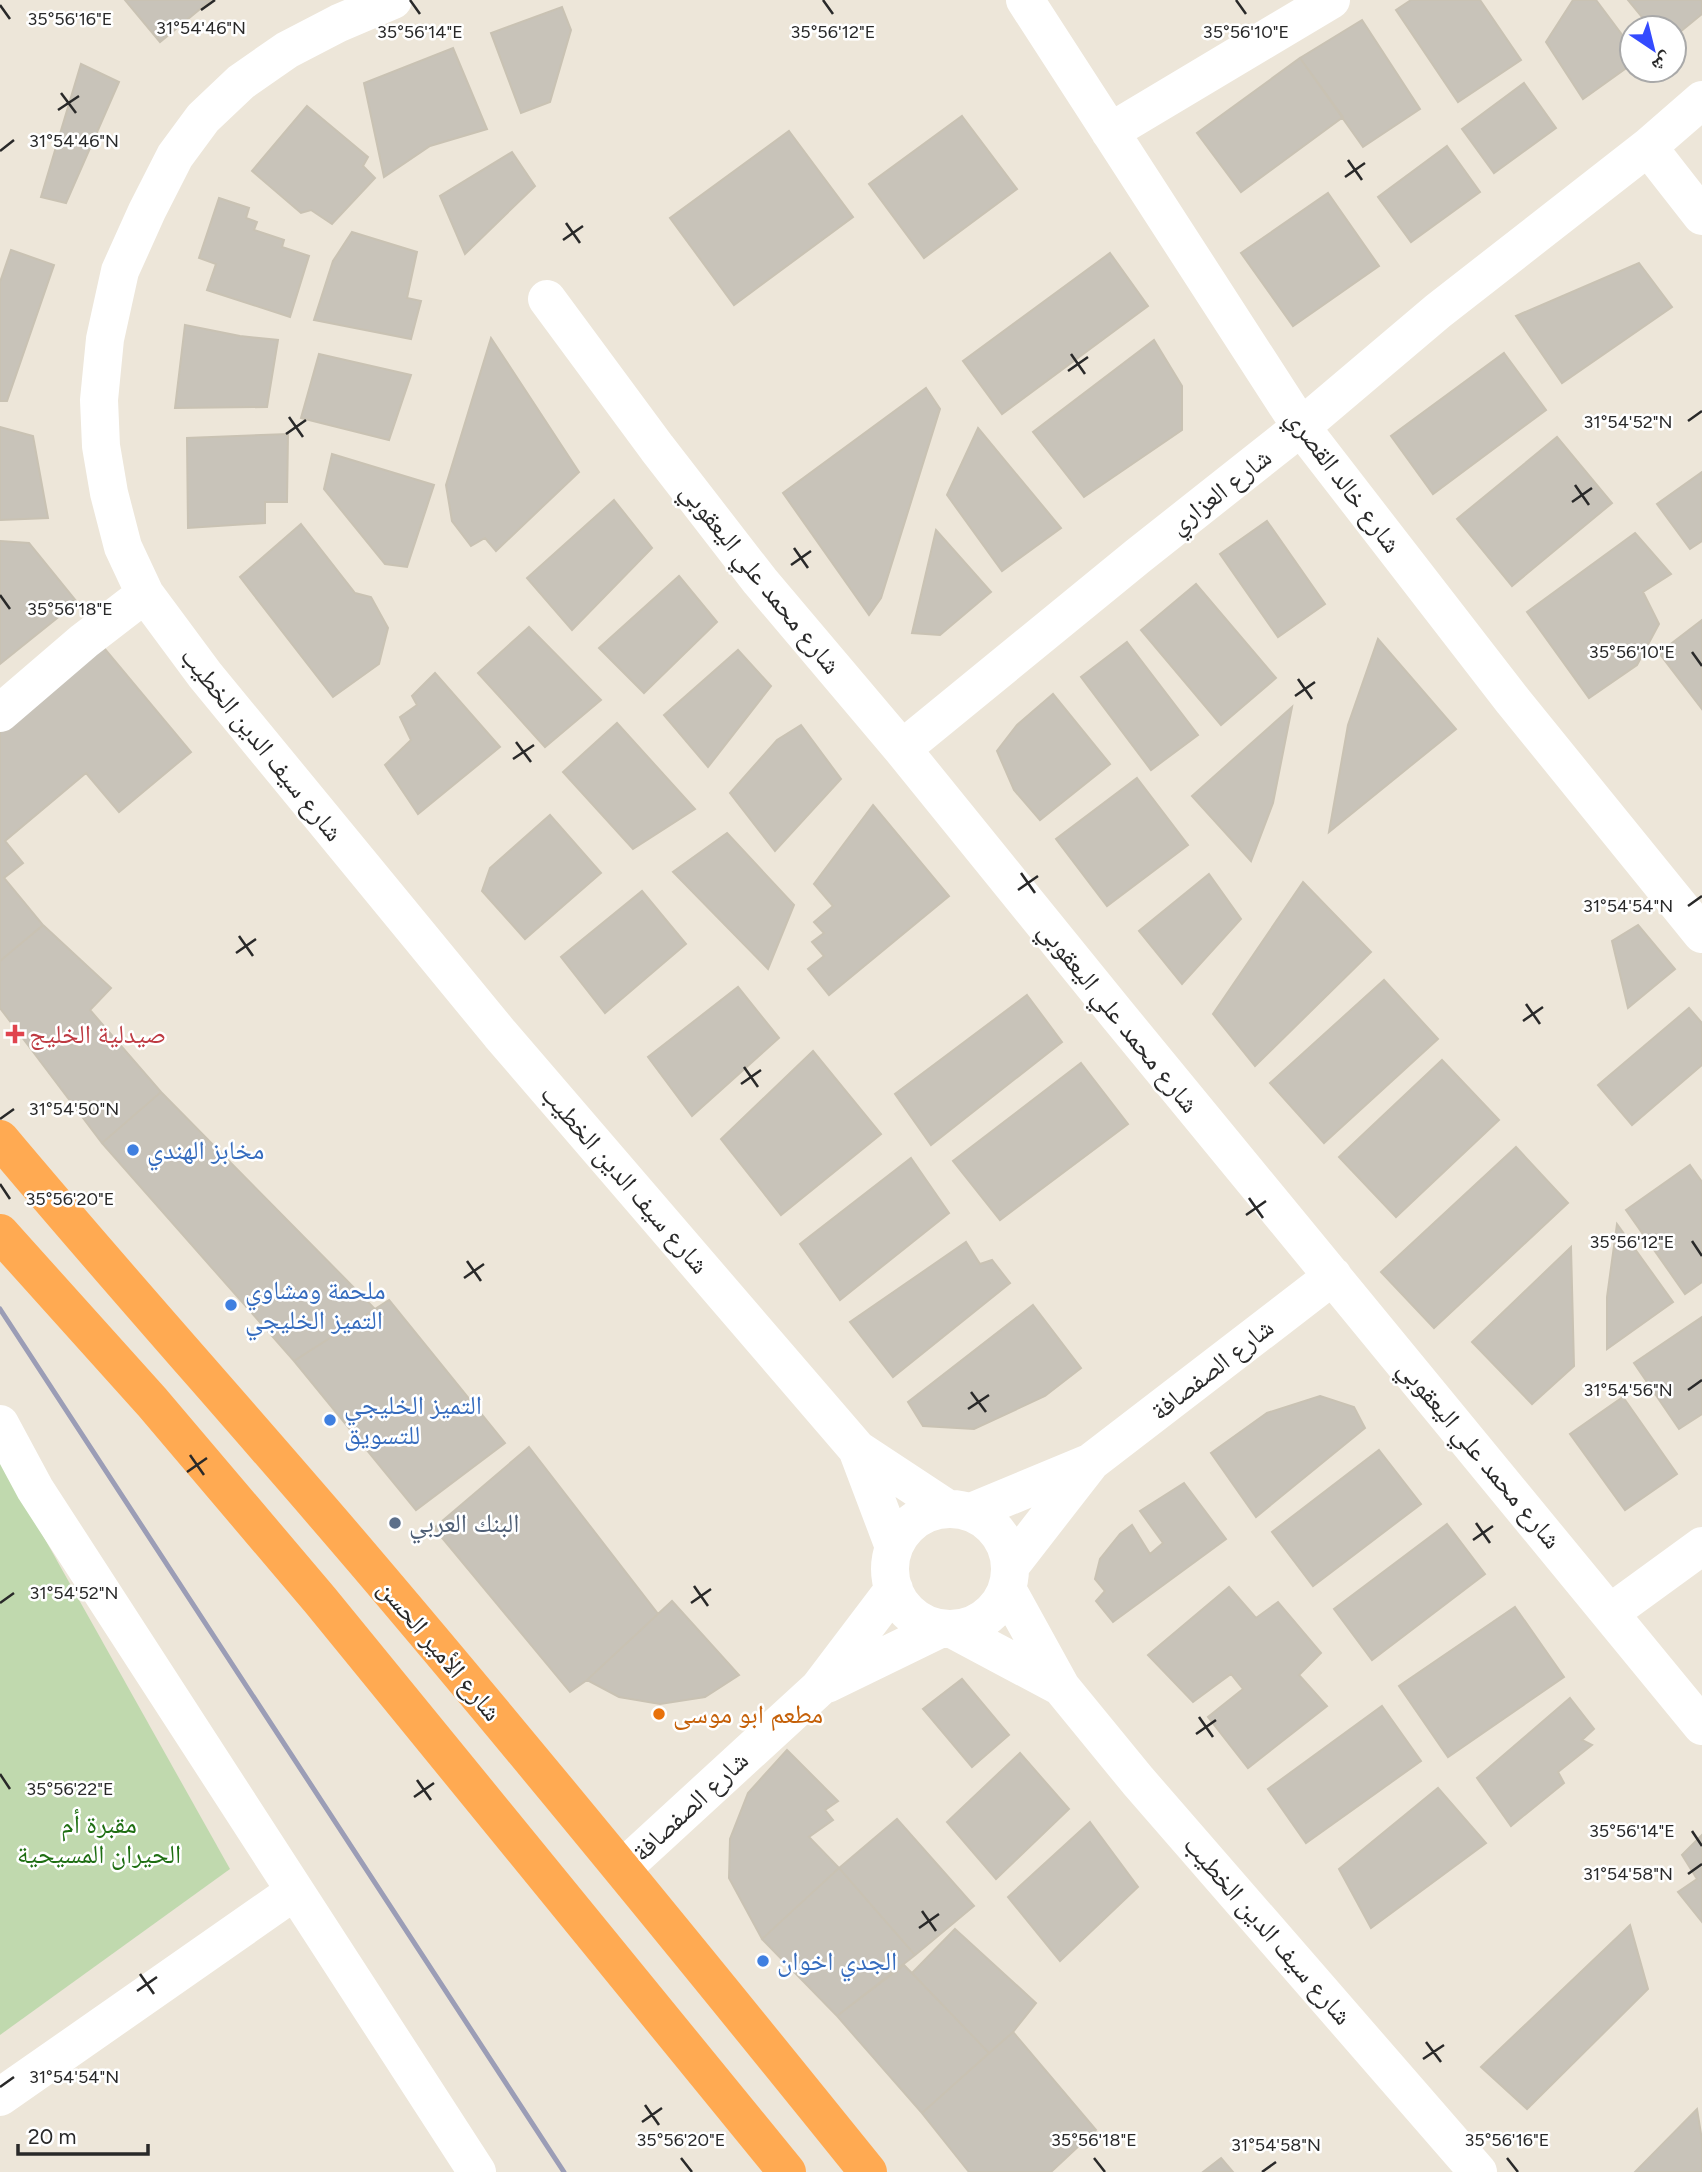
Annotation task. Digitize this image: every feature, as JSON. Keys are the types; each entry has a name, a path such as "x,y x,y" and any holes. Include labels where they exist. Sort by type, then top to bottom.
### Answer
{"highway":[{"name":"شارع الأمير الحسن","path":"0,1139 346,1539 623,1868 868,2172"},
{"path":"0,1233 152,1402 320,1600 787,2172"}],"street":[{"name":"شارع سيف الدين الخطيب","path":"393,0 339,23 287,50 241,82 203,118 175,156 147,211 120,271 104,339 99,400 101,446 109,493 123,547 145,594 205,675 500,1034 857,1449 959,1511"},
{"name":"شارع خالد القصري","path":"1026,0 1301,427 1505,691 1702,934"},
{"path":"1110,132 1331,0"},
{"name":"شارع العزاري","path":"902,749 1301,427 1438,311 1648,147 1702,100"},
{"path":"1648,147 1702,216"},
{"name":"شارع محمد علي اليعقوبي","path":"547,299 760,581 902,749 1702,1726"},
{"path":"0,713 84,641 145,594"},
{"name":"شارع الصفصافة","path":"1009,1577 1091,1462 1332,1276"},
{"path":"0,1424 35,1489 477,2172"},
{"name":"شارع سيف الدين الخطيب","path":"857,1449 894,1548"},
{"name":"شارع الصفصافة","path":"959,1511 1091,1462"},
{"path":"959,1511 986,1521 999,1533 1007,1548 1009,1577 999,1605 986,1618 970,1626 946,1629 925,1624 911,1615 901,1603 890,1576 894,1548 903,1532 915,1520 931,1512 959,1511"},
{"path":"1610,1613 1702,1546"},
{"name":"شارع سيف الدين الخطيب","path":"1009,1577 1061,1687 1138,1781 1478,2172"},
{"name":"شارع الصفصافة","path":"623,1868 819,1688 894,1589"},
{"name":"شارع سيف الدين الخطيب","path":"946,1629 1061,1687"},
{"name":"شارع الصفصافة","path":"819,1688 946,1629"},
{"path":"0,2097 295,1891"}],"green space":[{"name":"مقبرة أم الحيران المسيحية","path":"0,1459 230,1869 0,2035"}],"building":[{"path":"125,0 211,0 160,42"},
{"path":"1411,0 1480,0 1521,60 1458,102 1396,10"},
{"path":"1573,0 1596,0 1618,29 1618,74 1583,99 1546,42"},
{"path":"1628,0 1702,0 1702,14 1688,26 1688,14 1640,14"},
{"path":"562,7 571,30 550,102 521,113 491,33"},
{"path":"1362,20 1420,109 1363,147 1300,58"},
{"path":"453,48 487,129 430,146 384,177 364,83"},
{"path":"1300,58 1343,117 1241,192 1197,133"},
{"path":"81,64 119,82 66,203 41,197"},
{"path":"1524,83 1556,128 1494,173 1462,129"},
{"path":"307,106 368,157 363,166 375,178 332,224 311,210 301,213 252,171"},
{"path":"962,116 1017,189 924,258 869,184"},
{"path":"789,131 853,217 734,305 670,218"},
{"path":"1447,146 1480,192 1411,242 1378,197"},
{"path":"512,152 535,186 465,254 440,196"},
{"path":"1328,193 1379,266 1293,326 1241,253"},
{"path":"219,198 249,208 246,218 257,222 254,230 284,240 282,247 309,256 290,317 207,290 216,264 199,258"},
{"path":"352,232 417,252 407,298 421,301 411,339 314,320 333,261"},
{"path":"11,250 54,265 7,401 0,401 0,282"},
{"path":"1110,253 1148,306 1002,414 963,361"},
{"path":"1639,263 1672,307 1562,383 1516,316"},
{"path":"185,325 240,336 278,340 267,407 175,408"},
{"path":"491,338 579,472 496,551 485,538 471,546 452,521 446,485"},
{"path":"1154,340 1182,386 1182,430 1084,497 1033,432"},
{"path":"1504,353 1546,410 1433,494 1391,436"},
{"path":"319,354 411,375 389,440 301,418"},
{"path":"926,388 940,409 881,598 869,615 783,493"},
{"path":"0,427 33,436 48,518 0,520"},
{"path":"978,428 1061,528 1002,571 947,495"},
{"path":"288,434 287,502 265,502 265,523 188,528 187,438"},
{"path":"1557,437 1612,503 1512,586 1457,519"},
{"path":"332,454 434,485 407,567 385,564 324,489"},
{"path":"1702,472 1702,541 1690,549 1657,504"},
{"path":"614,500 652,548 572,630 527,578"},
{"path":"1267,521 1325,604 1278,637 1220,554"},
{"path":"301,524 355,593 371,597 388,628 379,664 333,697 240,577"},
{"path":"936,530 991,592 940,635 912,633"},
{"path":"1635,533 1671,574 1643,592 1659,624 1637,665 1589,698 1527,612"},
{"path":"0,541 29,543 77,602 0,664"},
{"path":"679,576 717,622 644,693 599,648"},
{"path":"1196,584 1276,678 1221,725 1141,630"},
{"path":"1702,620 1702,709 1659,653"},
{"path":"529,627 601,700 545,747 478,673"},
{"path":"1378,639 1456,729 1329,832 1348,725"},
{"path":"99,642 191,752 119,812 86,773 5,841 23,863 4,878 43,925 0,961 0,725"},
{"path":"1127,642 1198,735 1151,770 1081,677"},
{"path":"738,650 771,686 708,767 664,715"},
{"path":"435,673 500,747 418,814 385,765 411,740 400,717 417,705 412,696"},
{"path":"1053,694 1110,764 1040,820 1014,790 997,751 1017,725"},
{"path":"1292,707 1273,803 1251,861 1192,796"},
{"path":"617,723 695,809 633,849 563,772"},
{"path":"801,725 841,779 775,851 730,793 777,740"},
{"path":"1137,778 1188,845 1107,906 1056,839"},
{"path":"873,805 949,896 829,995 808,969 824,956 812,942 824,933 814,922 833,906 814,884"},
{"path":"550,815 601,873 525,939 482,891 490,868"},
{"path":"727,833 794,905 768,969 673,872"},
{"path":"1209,874 1241,919 1182,984 1139,931"},
{"path":"1303,882 1371,952 1255,1066 1213,1014"},
{"path":"642,891 686,944 605,1013 561,957"},
{"path":"43,925 111,988 90,1010 161,1092 102,1143 0,1008 0,961"},
{"path":"1638,925 1675,969 1628,1008 1612,941"},
{"path":"1384,980 1438,1039 1324,1143 1270,1083"},
{"path":"738,987 779,1038 692,1116 648,1057"},
{"path":"1027,995 1062,1042 931,1145 895,1094"},
{"path":"1689,1008 1702,1023 1702,1065 1632,1125 1598,1085"},
{"path":"813,1051 881,1134 781,1215 721,1139"},
{"path":"1442,1060 1499,1120 1396,1217 1339,1157"},
{"path":"1081,1063 1128,1124 1000,1220 953,1161"},
{"path":"161,1092 375,1309 294,1361 102,1143"},
{"path":"1516,1147 1568,1203 1434,1328 1381,1272"},
{"path":"911,1158 949,1213 840,1300 800,1244"},
{"path":"1690,1165 1702,1182 1702,1282 1685,1294 1626,1210"},
{"path":"1617,1224 1673,1302 1607,1349 1607,1297"},
{"path":"966,1242 980,1264 992,1260 1010,1283 893,1377 850,1322"},
{"path":"1571,1247 1574,1366 1532,1404 1472,1342"},
{"path":"389,1300 505,1443 416,1510 294,1361"},
{"path":"1033,1305 1081,1368 1045,1396 974,1429 923,1426 908,1402"},
{"path":"1702,1317 1702,1414 1679,1429 1634,1363"},
{"path":"1320,1396 1354,1407 1365,1428 1256,1517 1211,1453 1267,1413"},
{"path":"1623,1397 1677,1474 1625,1510 1570,1434"},
{"path":"529,1447 658,1614 587,1680 570,1692 434,1528"},
{"path":"1379,1450 1421,1504 1313,1586 1272,1532"},
{"path":"1184,1483 1226,1539 1113,1622 1096,1601 1105,1591 1095,1579 1100,1559 1120,1534 1132,1525 1150,1554 1163,1543 1140,1511"},
{"path":"1447,1524 1485,1574 1372,1660 1334,1609"},
{"path":"1229,1587 1256,1618 1278,1602 1321,1653 1299,1675 1327,1706 1248,1768 1208,1717 1243,1689 1231,1674 1193,1702 1148,1655"},
{"path":"672,1601 739,1675 705,1697 660,1704 619,1697 587,1680"},
{"path":"1515,1607 1564,1677 1448,1757 1399,1686"},
{"path":"962,1679 1009,1735 972,1767 923,1709"},
{"path":"1570,1698 1594,1729 1582,1740 1592,1745 1558,1772 1564,1783 1511,1826 1477,1778"},
{"path":"1382,1706 1421,1761 1306,1843 1268,1789"},
{"path":"787,1750 838,1801 825,1810 833,1820 809,1837 839,1868 762,1939 729,1878 730,1839 748,1793"},
{"path":"1020,1753 1069,1809 996,1879 947,1822"},
{"path":"1438,1788 1486,1843 1371,1928 1339,1869"},
{"path":"897,1819 974,1906 915,1955 839,1868"},
{"path":"1090,1822 1138,1887 1060,1961 1008,1897"},
{"path":"1702,1835 1702,1922 1678,1892 1697,1879 1682,1855"},
{"path":"839,1868 915,1955 837,2016 762,1939"},
{"path":"1630,1925 1648,1989 1527,2109 1481,2067"},
{"path":"955,1929 1036,2003 1013,2032 989,2053 912,1973"},
{"path":"904,1965 989,2053 922,2113 837,2016"},
{"path":"1013,2032 1096,2130 1051,2172 969,2172 922,2113"},
{"path":"1697,2109 1702,2140 1702,2172 1635,2172"},
{"path":"1221,2158 1233,2172 1203,2172"}],"railway":[{"path":"0,1309 564,2172"}],"place":[{"name":"صيدلية الخليج","path":"15,1034"},
{"name":"مخابز الهندي","path":"133,1150"},
{"name":"ملحمة ومشاوي التميز الخليجي","path":"231,1305"},
{"name":"التميز الخليجي للتسويق","path":"330,1420"},
{"name":"البنك العربي","path":"395,1523"},
{"name":"مطعم ابو موسى","path":"659,1714"},
{"name":"الجدي اخوان","path":"763,1961"}]}
